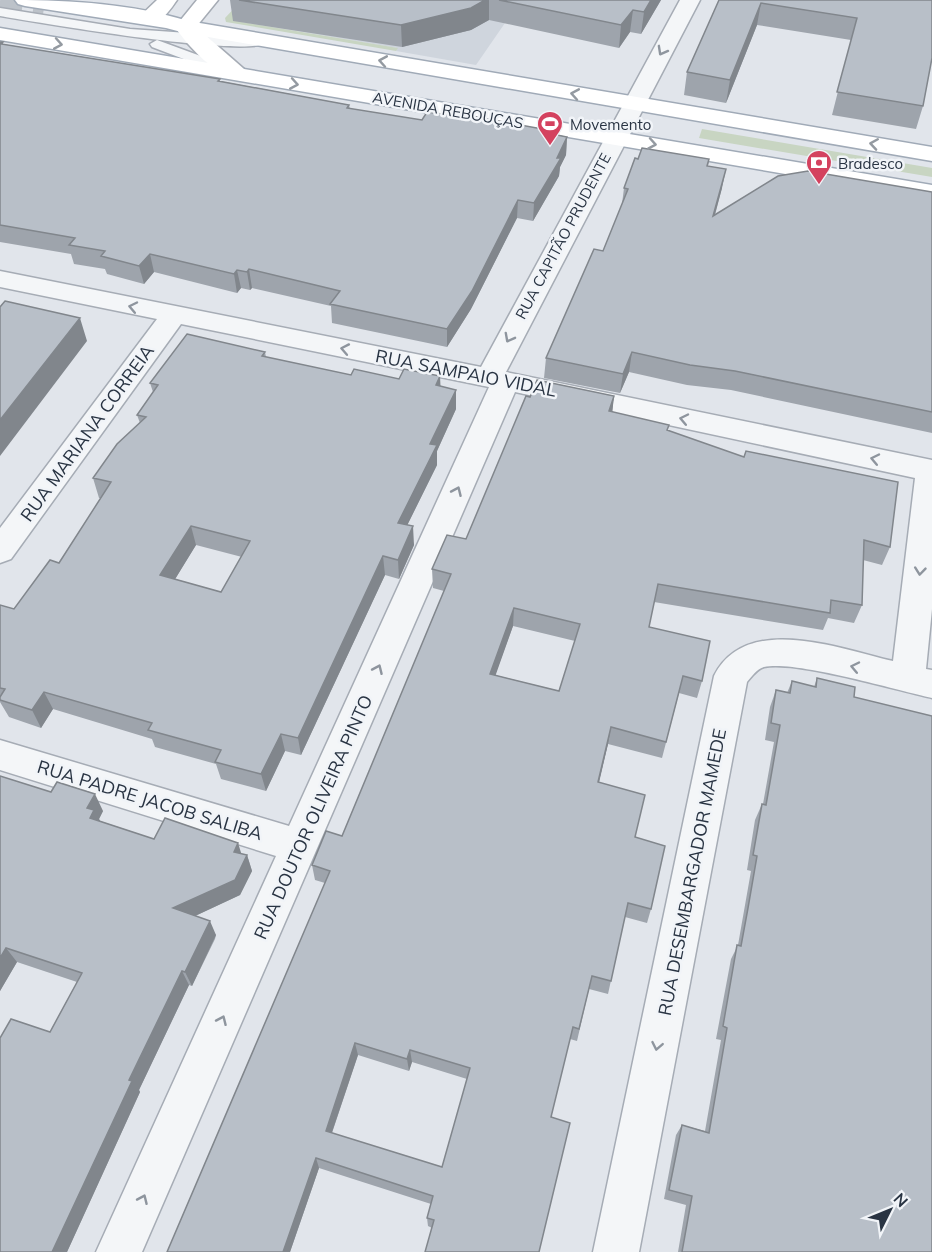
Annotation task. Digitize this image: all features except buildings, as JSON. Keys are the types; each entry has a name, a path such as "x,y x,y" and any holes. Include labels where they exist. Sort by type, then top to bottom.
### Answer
{"main road":[{"path":"147,19 157,13 167,0"},
{"path":"190,34 208,0"},
{"path":"34,4 147,19 190,34 236,74"},
{"path":"34,4 190,34 271,42 932,154"},
{"name":"AVENIDA REBOUÇAS","path":"0,34 932,192"}],"street":[{"name":"RUA CAPITÃO PRUDENTE","path":"497,379 615,138 690,0"},
{"name":"RUA SAMPAIO VIDAL","path":"0,279 497,379 931,471"},
{"name":"RUA MARIANA CORREIA","path":"0,551 174,315"},
{"name":"RUA DOUTOR OLIVEIRA PINTO","path":"119,1252 300,846 497,379"},
{"name":"RUA DESEMBARGADOR MAMEDE","path":"616,1252 731,676 746,660 764,653 798,654 920,681 931,471"},
{"name":"RUA PADRE JACOB SALIBA","path":"0,755 300,846"}],"lane":[{"path":"0,12 107,31 155,44 236,74"},
{"path":"107,31 190,34"}],"shaded area":[{"path":"286,0 482,0 516,7 476,65 396,51 397,48 242,22"}],"green space":[{"path":"242,0 242,22 398,48 396,51 226,22 225,18"},
{"path":"702,129 932,168 932,177 699,138"}],"tunnel":[{"path":"0,1 44,8"}],"place":[{"name":"Movemento","path":"550,147"},
{"name":"Bradesco","path":"819,186"}]}
